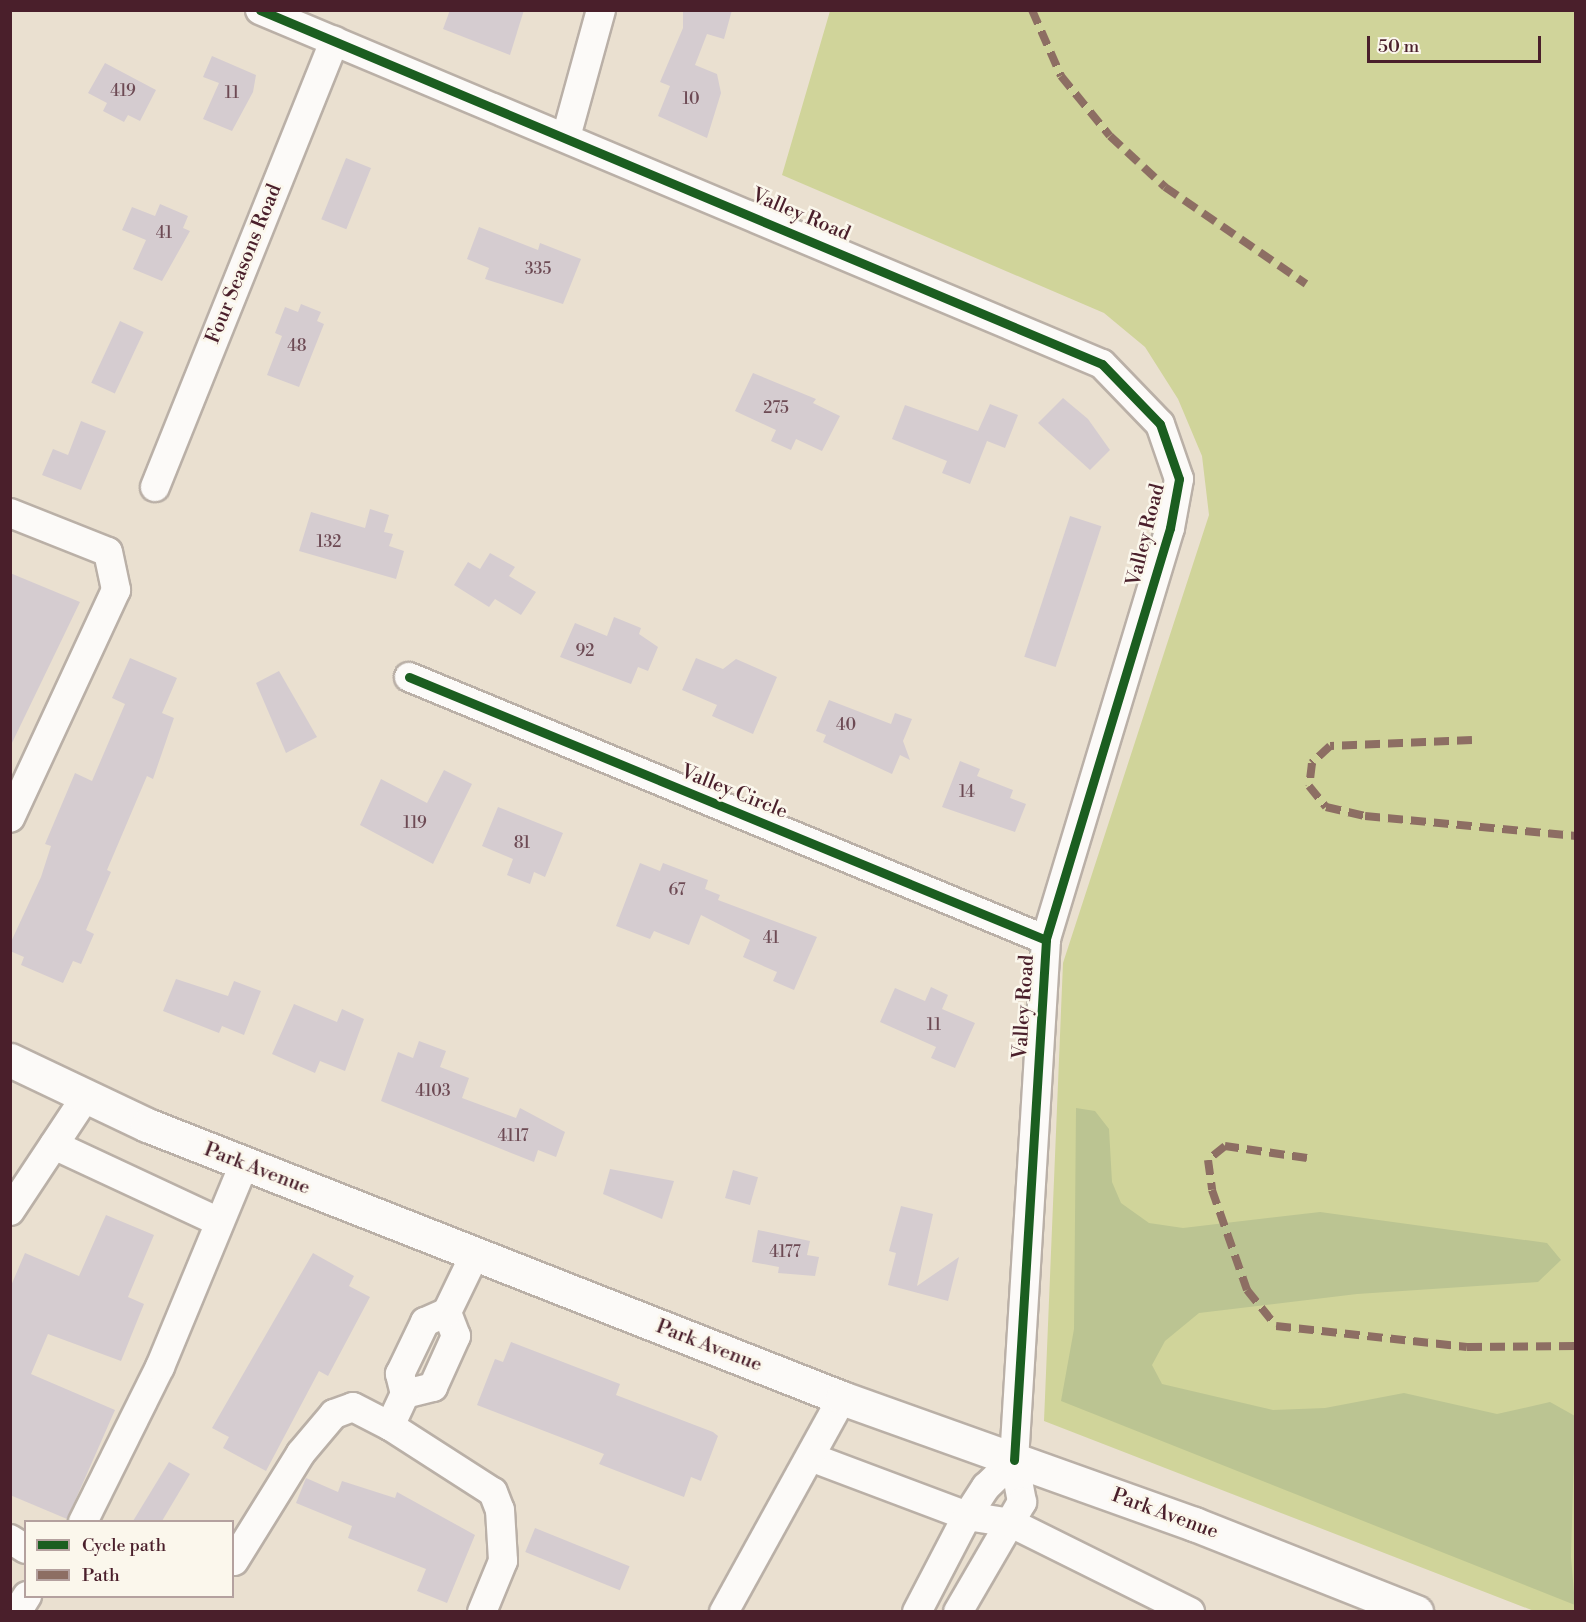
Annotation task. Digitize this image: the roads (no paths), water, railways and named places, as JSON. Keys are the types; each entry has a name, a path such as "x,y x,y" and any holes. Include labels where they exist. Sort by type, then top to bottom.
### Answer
{"main road":[{"name":"Park Avenue","path":"10,1060 86,1096 244,1164 842,1398 1014,1460 1369,1603 1416,1611"}],"street":[{"name":"Valley Road","path":"260,10 1102,364 1160,424 1179,479 1170,528 1046,940 1014,1460 1022,1502 958,1611"},
{"path":"566,137 601,10"},
{"name":"Four Seasons Road","path":"155,487 334,41"},
{"path":"10,513 108,552 116,590 10,818"},
{"name":"Valley Circle","path":"409,677 1046,940"},
{"path":"10,1211 86,1096"},
{"path":"54,1145 219,1222"},
{"path":"83,1520 159,1367 244,1164"},
{"path":"390,1426 405,1394 433,1387 456,1336 447,1312 475,1254"},
{"path":"724,1611 813,1458 842,1398"},
{"path":"234,1561 301,1453 334,1414 353,1407 390,1426 493,1492 500,1510 503,1561 482,1611"},
{"path":"813,1458 966,1516 1011,1523 1190,1611"},
{"path":"917,1611 966,1516 986,1487 1014,1460"},
{"path":"10,1539 24,1548"},
{"path":"17,1611 26,1598"}]}
